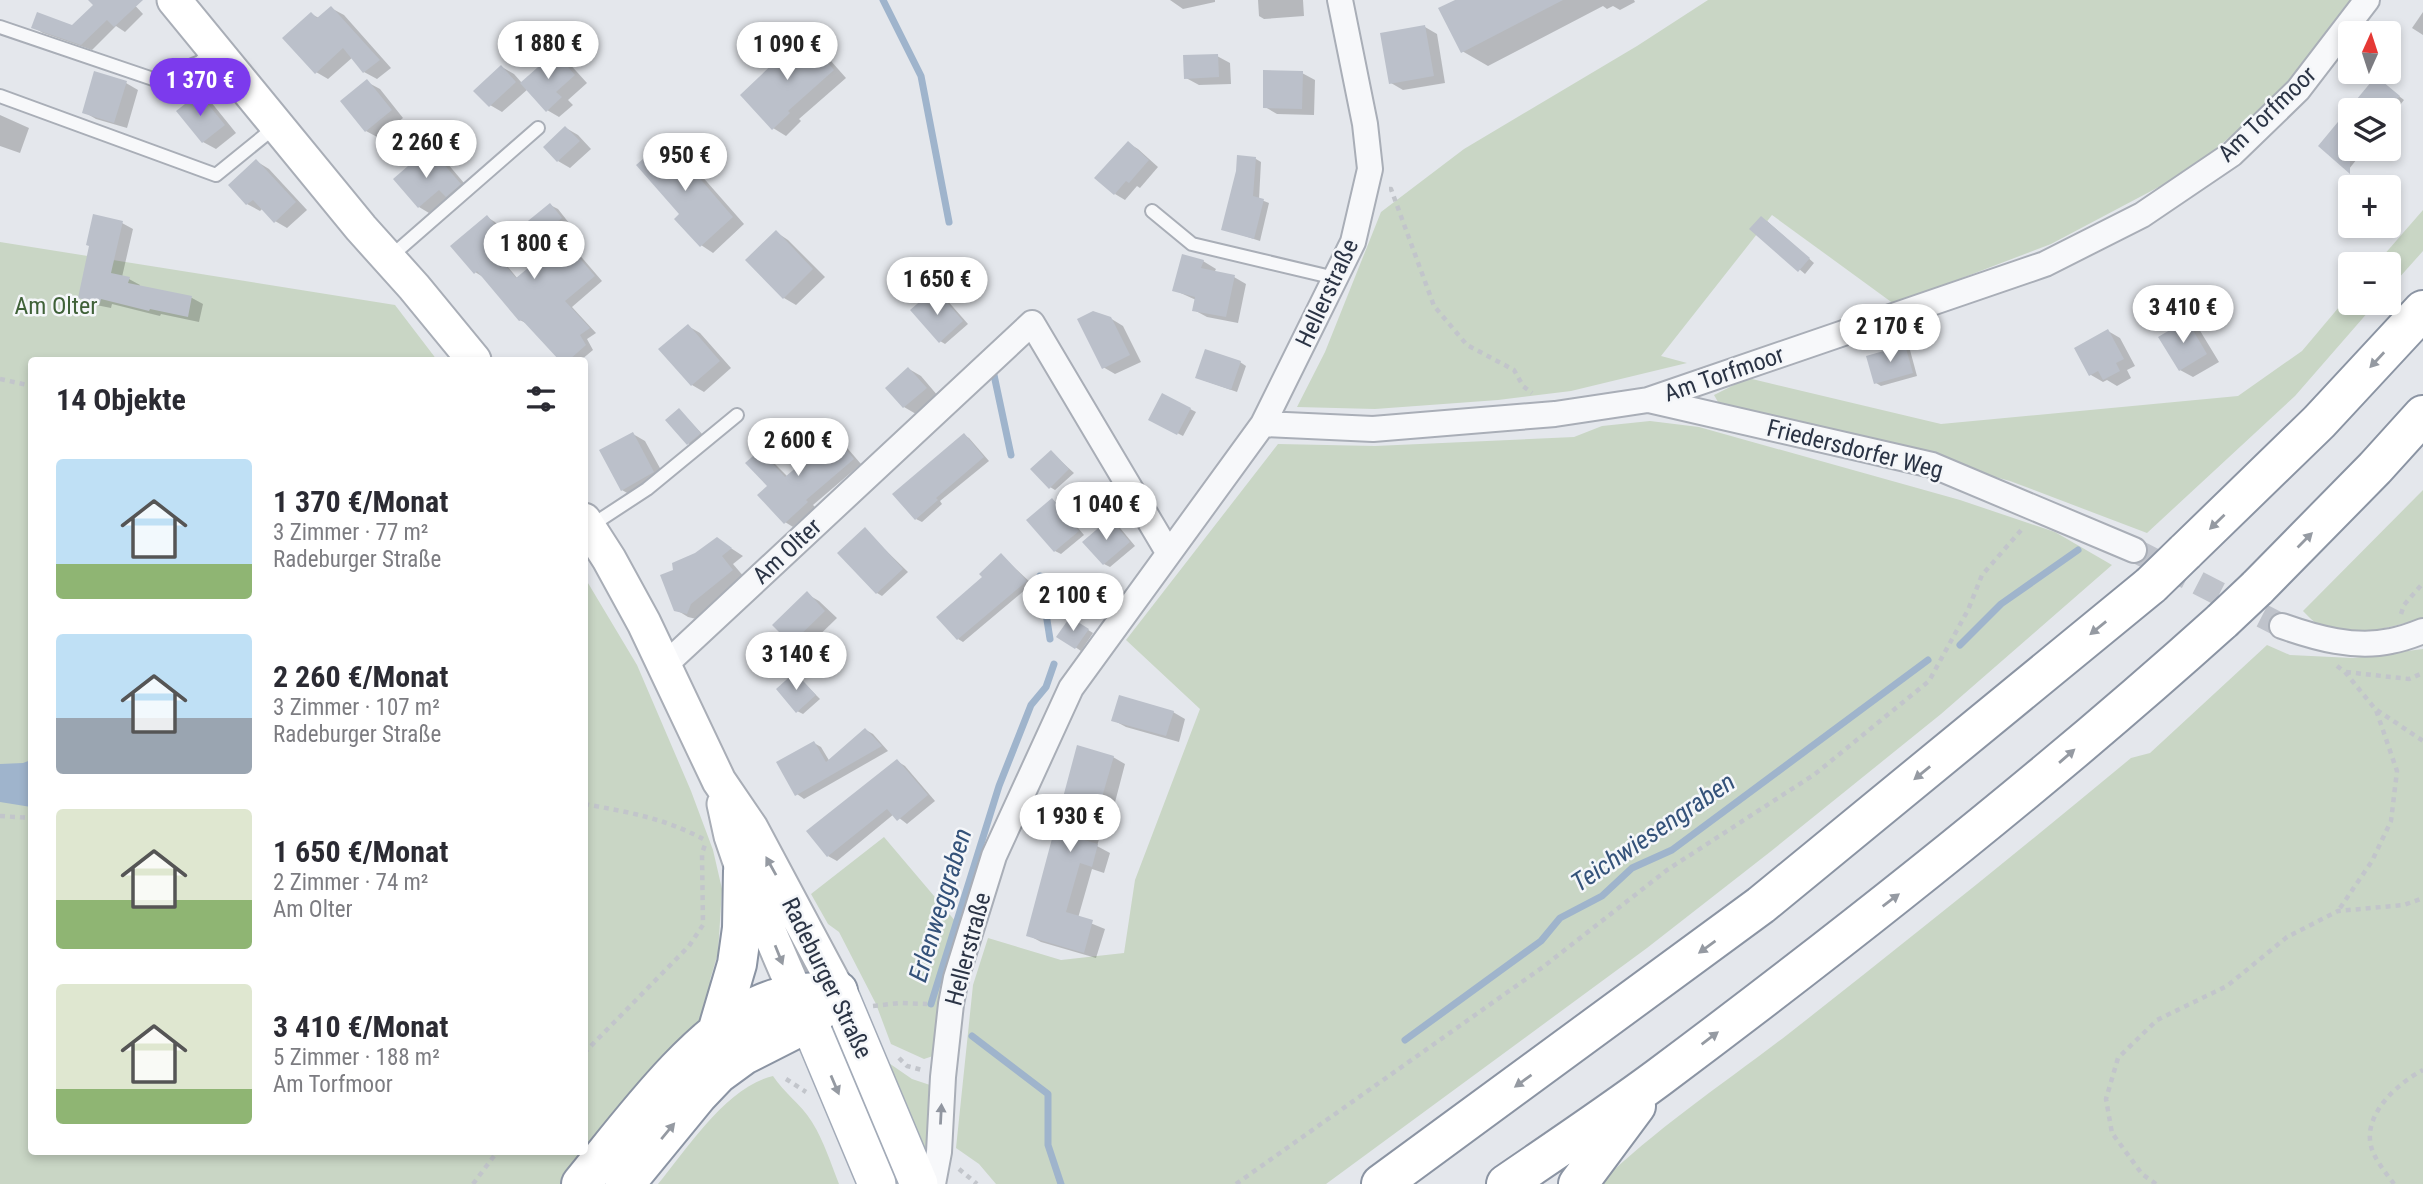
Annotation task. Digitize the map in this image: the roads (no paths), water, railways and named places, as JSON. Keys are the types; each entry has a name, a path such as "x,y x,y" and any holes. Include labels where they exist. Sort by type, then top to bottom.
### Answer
{"highway":[{"path":"1381,1184 1728,930 2151,585 2319,422 2423,310"},
{"path":"1506,1184 1656,1079 1928,872 2070,753 2222,621 2375,468 2423,415"},
{"path":"717,1032 737,964 742,928 743,871"},
{"path":"581,1184 666,1083 717,1032 758,1005 802,1008 854,999"},
{"path":"625,1184 718,1074 802,1008"},
{"path":"1578,1184 1656,1079"}],"main road":[{"path":"174,0 361,228 471,357"},
{"name":"Radeburger Straße","path":"588,526 609,559 665,665 719,781 751,828 854,999 919,1184"},
{"name":"Radeburger Straße","path":"719,781 731,836 743,871 877,1184"}],"street":[{"name":"Hellerstraße","path":"933,1184 939,1152 951,1004 994,856 1071,688 1263,424 1353,242 1370,169 1365,124 1340,0"},
{"name":"Am Torfmoor","path":"1263,424 1373,429 1555,414 1648,400 2045,264 2142,215 2232,154 2298,90 2367,0"},
{"name":"Am Olter","path":"665,665 1032,323 1168,552"},
{"name":"Friedersdorfer Weg","path":"1648,400 1932,465 2134,550"},
{"path":"2282,626 2309,636 2369,644 2391,641 2423,631"}],"lane":[{"path":"0,27 156,80 200,62 214,48"},
{"path":"0,96 216,175 277,124"},
{"path":"388,258 538,128"},
{"path":"1152,211 1192,244 1335,278"},
{"path":"588,523 647,489 737,415"}],"water":[{"path":"28,761 28,807 0,802 0,764"}],"waterway":[{"name":"Erlenweggraben","path":"883,0 921,76 949,222"},
{"name":"Erlenweggraben","path":"994,375 1011,455"},
{"name":"Teichwiesengraben","path":"1960,645 2001,604 2078,550"},
{"name":"Erlenweggraben","path":"1040,576 1050,639"},
{"name":"Teichwiesengraben","path":"1405,1040 1541,941 1560,918 1602,896 1632,868 1672,850 1928,660"},
{"name":"Erlenweggraben","path":"931,1004 999,786 1031,705 1046,687 1054,664"},
{"name":"Erlenweggraben","path":"972,1036 1048,1094 1048,1145 1061,1184"}],"tunnel":[{"path":"2134,550 2282,626"}]}
